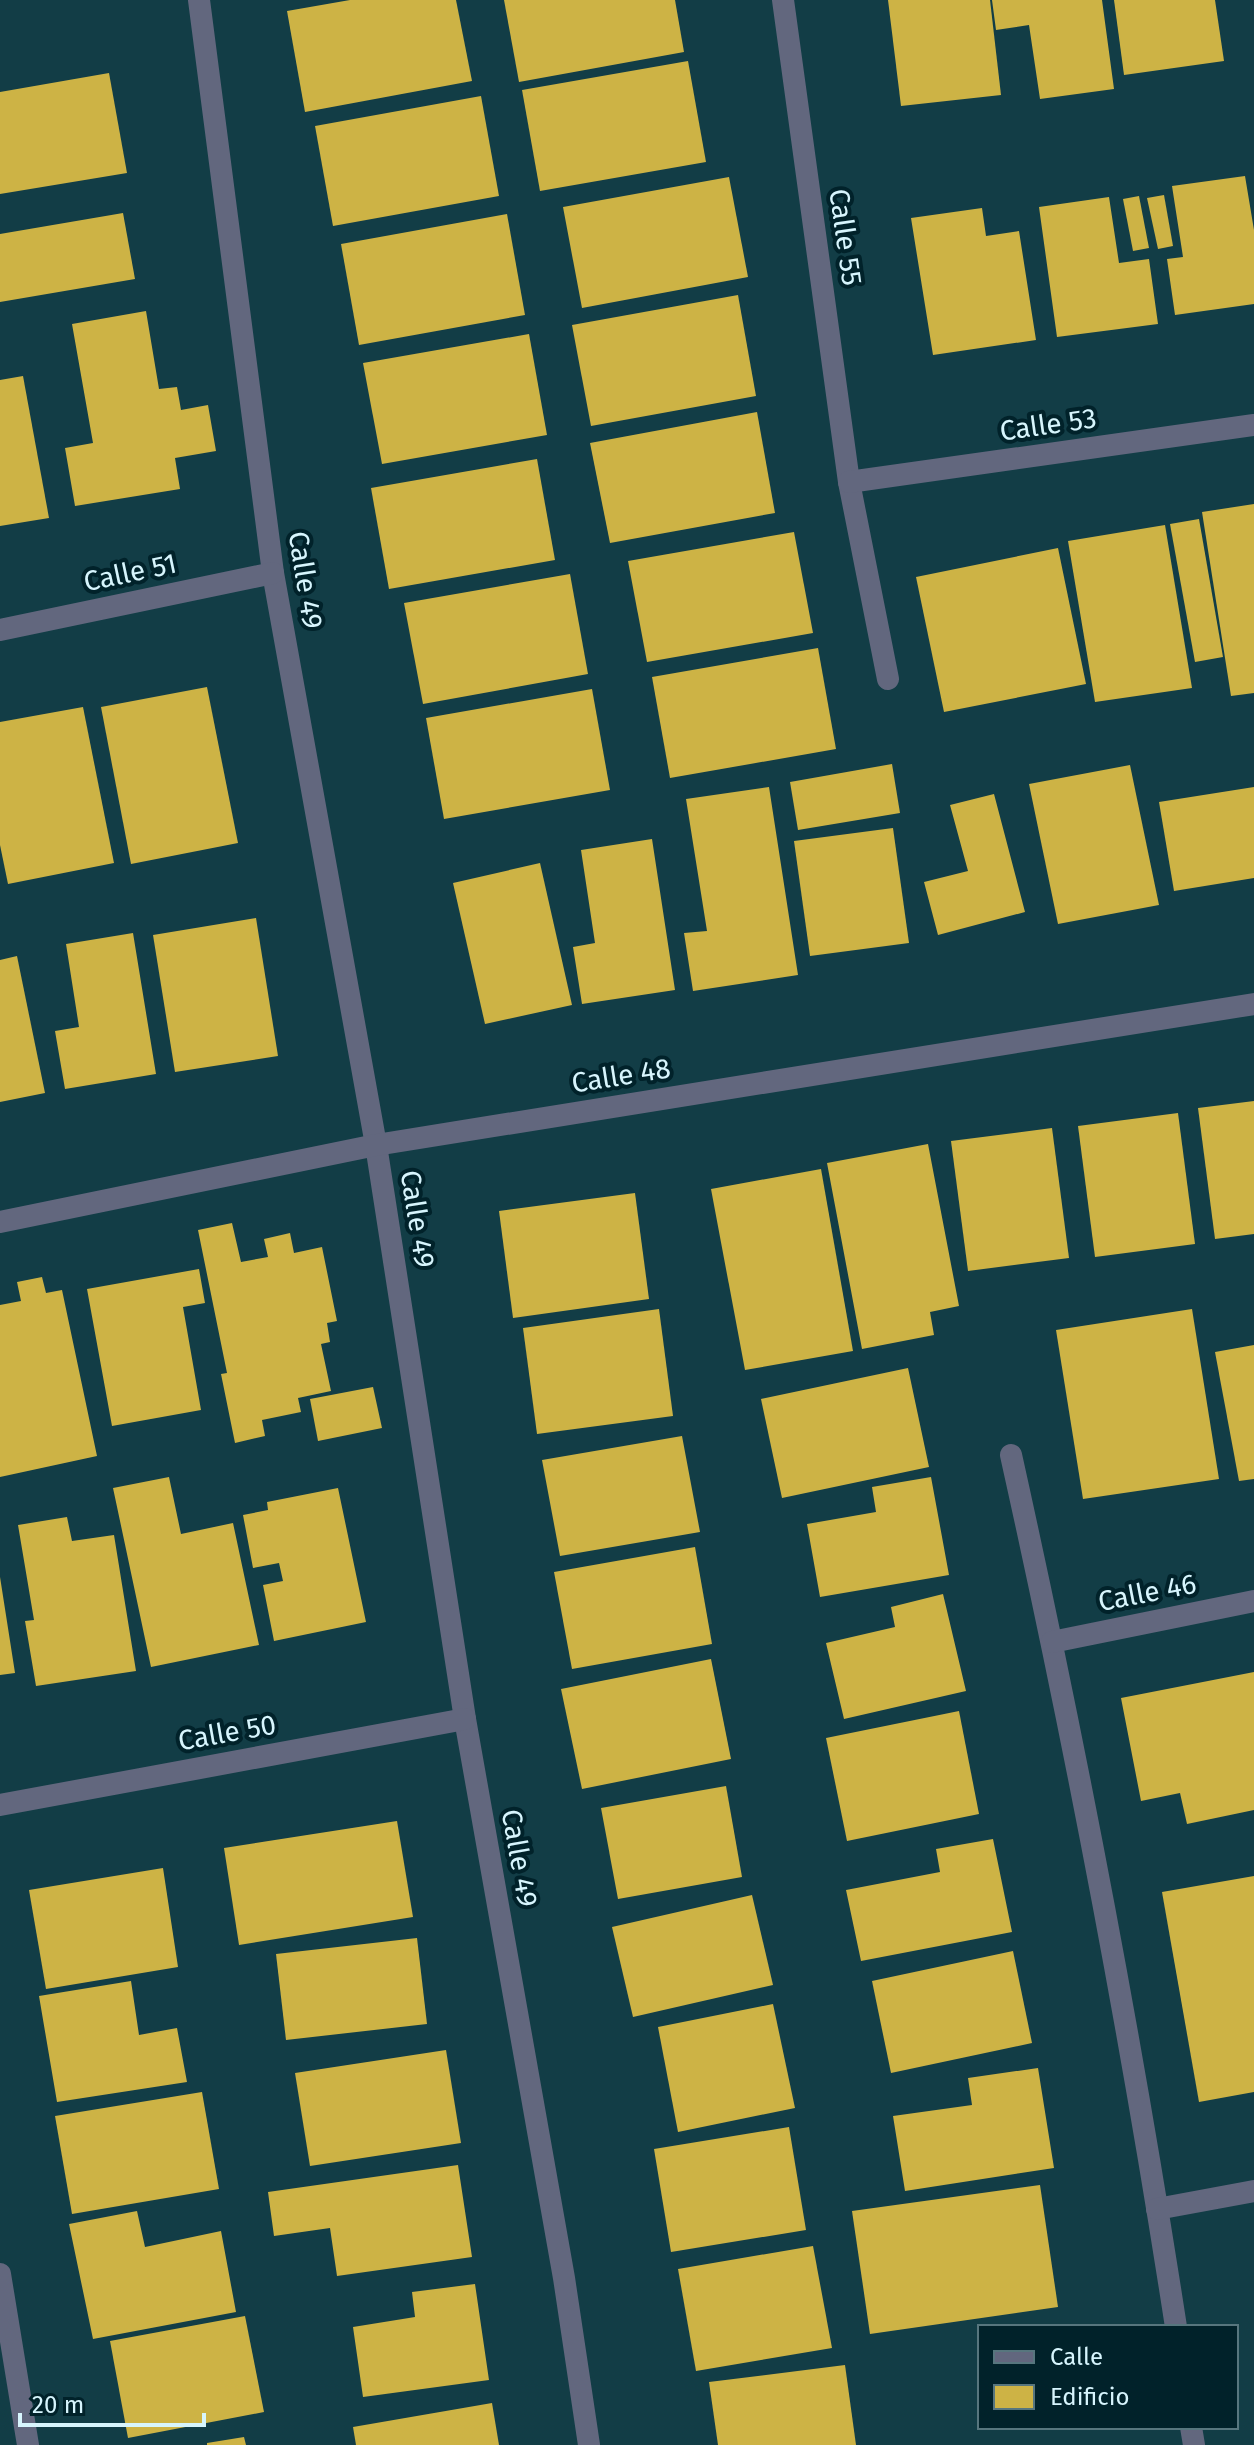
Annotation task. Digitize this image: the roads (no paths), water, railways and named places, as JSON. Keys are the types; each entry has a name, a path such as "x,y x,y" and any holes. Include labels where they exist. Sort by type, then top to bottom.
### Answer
{"street":[{"name":"Calle 49","path":"199,0 273,573 376,1145 465,1719 564,2278 589,2445"},
{"name":"Calle 55","path":"783,0 849,482 888,679"},
{"name":"Calle 53","path":"849,482 1254,425"},
{"name":"Calle 51","path":"0,630 273,573"},
{"name":"Calle 48","path":"0,1222 376,1145 1254,1004"},
{"path":"1011,1455 1052,1642 1176,2325"},
{"name":"Calle 46","path":"1052,1642 1254,1601"},
{"name":"Calle 50","path":"0,1805 465,1719"},
{"path":"1157,2209 1254,2191"},
{"path":"0,2274 28,2445"}]}
